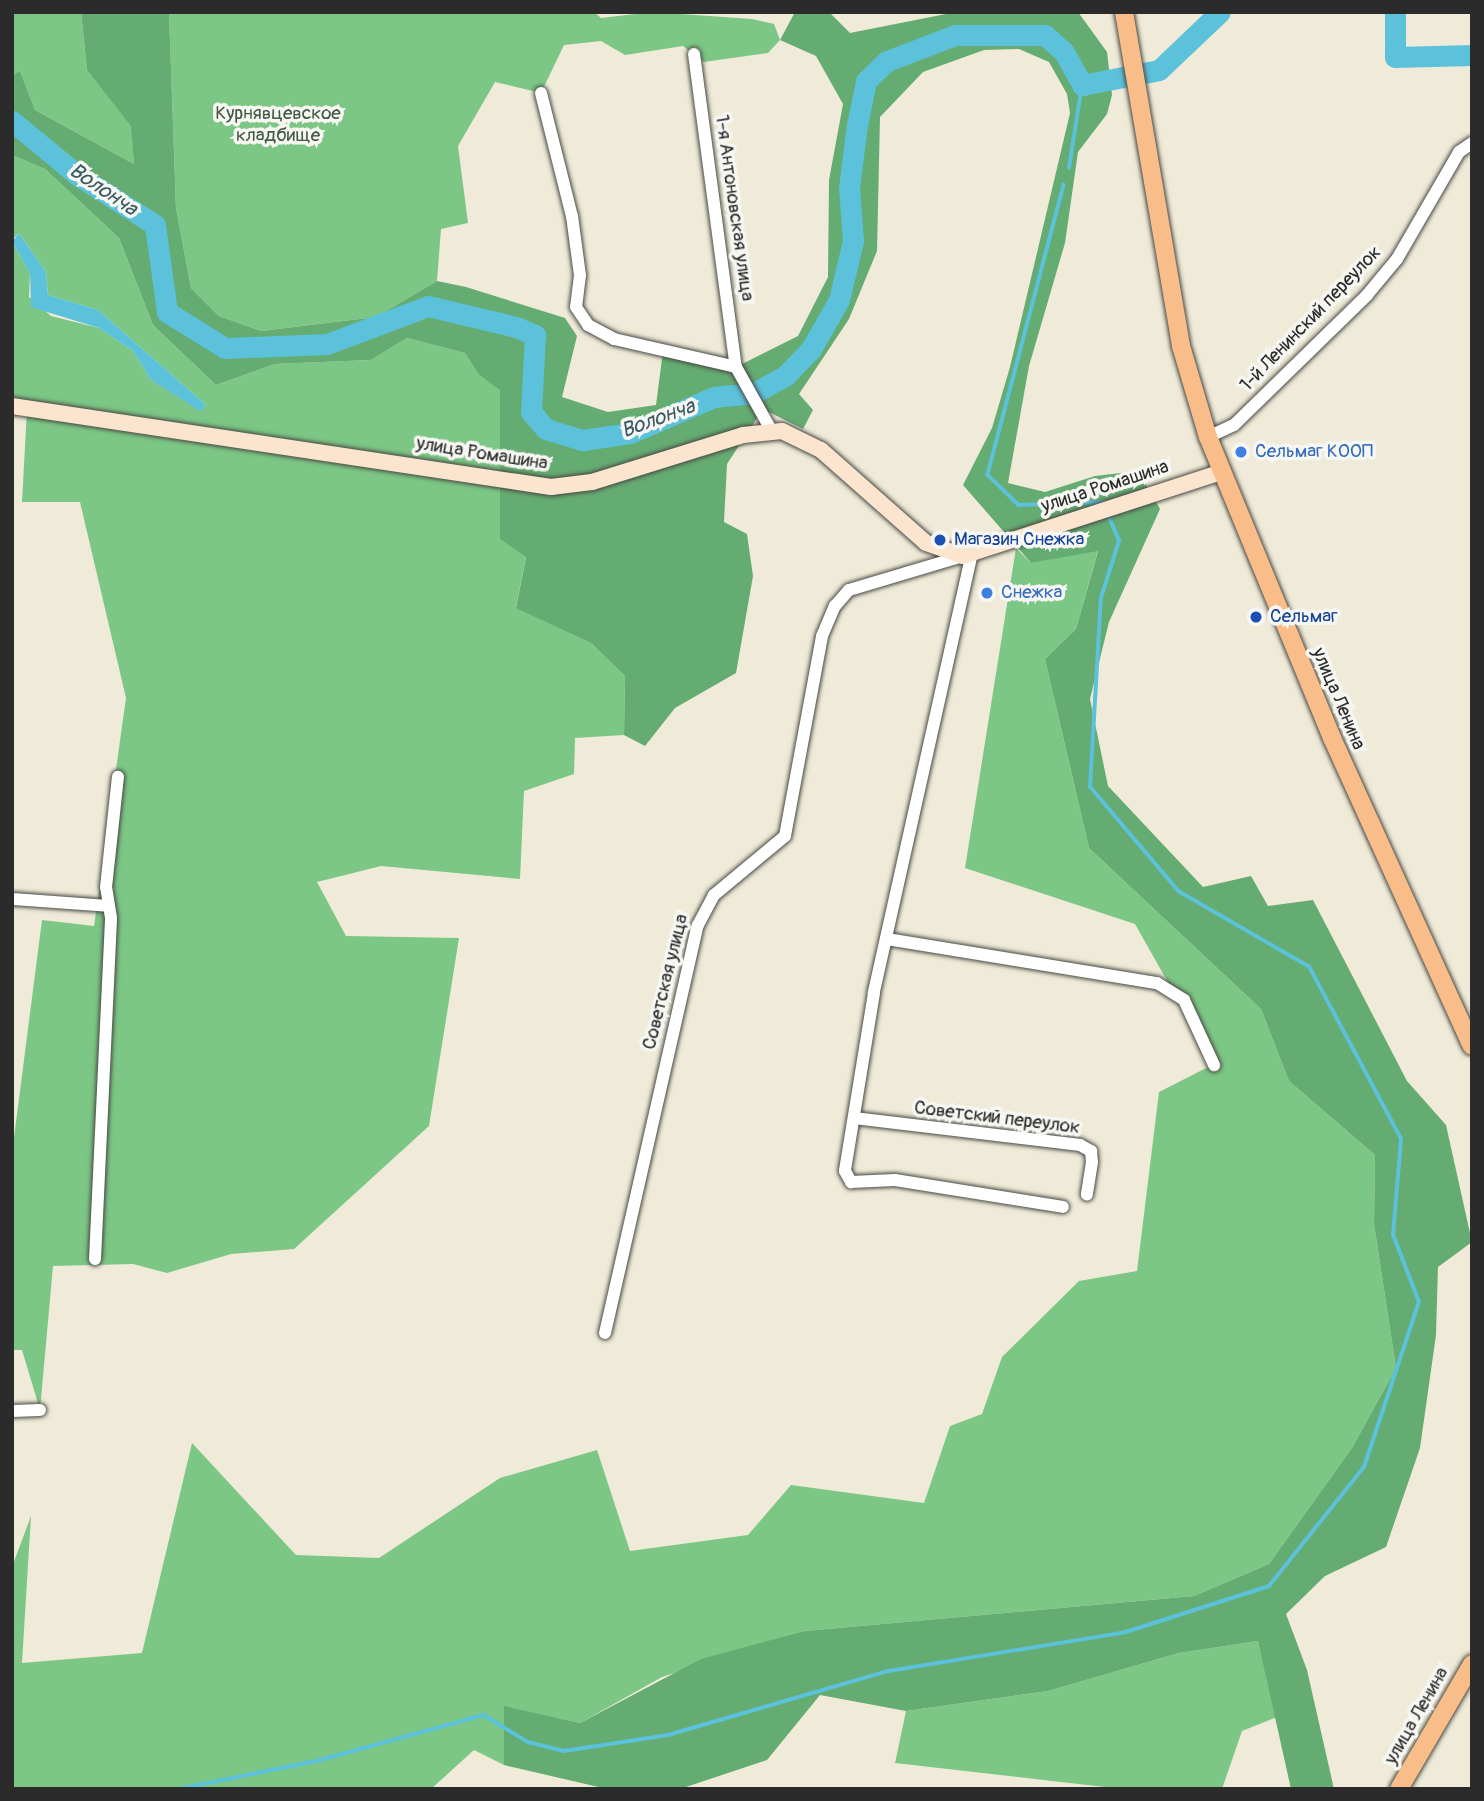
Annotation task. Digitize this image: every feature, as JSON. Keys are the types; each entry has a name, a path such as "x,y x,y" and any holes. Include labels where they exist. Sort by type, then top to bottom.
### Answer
{"main road":[{"name":"улица Ленина","path":"1124,12 1181,345 1209,437 1221,472 1472,1046"},
{"name":"улица Ленина","path":"1399,1789 1472,1664"}],"street":[{"name":"1-я Антоновская улица","path":"694,54 736,367"},
{"path":"541,93 572,216 580,275 576,307 588,325 614,339 736,367 754,393 771,430 807,440 905,527 940,551 968,555 887,939 847,1164 851,1182 895,1180 1063,1207"},
{"name":"1-й Ленинский переулок","path":"1209,437 1234,425 1367,295 1397,258 1459,152 1472,143"},
{"name":"улица Ромашина","path":"12,406 551,487 592,482 771,430"},
{"name":"улица Ромашина","path":"968,555 1221,472"},
{"name":"Советская улица","path":"605,1334 698,925 714,895 785,836 822,636 835,606 849,590 968,555"},
{"path":"94,1259 109,906 118,777"},
{"path":"12,899 109,906"},
{"path":"887,939 1157,983 1184,1000 1214,1065"},
{"name":"Советский переулок","path":"854,1118 1080,1145 1091,1151 1087,1195"},
{"path":"12,1411 40,1410"}],"green space":[{"path":"12,12 81,12 87,70 132,126 134,164 35,110 20,71 12,75"},
{"path":"81,12 169,12 176,208 191,288 219,316 261,331 376,317 437,281 466,287 565,318 577,336 562,397 608,412 656,405 663,351 736,367 798,336 828,277 829,180 843,104 816,56 780,40 795,12 829,12 850,33 956,12 1078,12 1107,52 1112,95 1107,114 1078,152 1065,243 1029,366 1008,483 1045,492 1095,476 1138,471 1160,509 1109,622 1090,699 1108,786 1203,887 1251,876 1268,906 1313,900 1407,1081 1446,1125 1472,1242 1438,1267 1436,1335 1420,1448 1386,1547 1325,1576 1286,1614 1307,1670 1334,1789 1291,1789 1258,1641 1179,1653 1048,1691 906,1711 820,1695 767,1760 680,1789 607,1789 504,1765 504,1706 580,1723 701,1659 805,1631 1194,1596 1269,1564 1352,1448 1396,1368 1374,1224 1375,1155 1289,1081 1261,1009 1089,848 1045,659 1076,629 1098,551 1031,563 963,485 992,428 1010,367 1070,113 1067,94 1049,62 1019,49 984,50 923,72 880,117 877,251 849,319 799,394 813,410 803,429 763,409 727,464 724,522 747,534 753,576 736,673 675,708 645,746 624,735 625,676 591,643 516,608 526,557 500,539 500,390 478,374 465,353 407,338 371,360 275,364 216,385 153,325 119,238 45,169 12,155 12,75 20,71 35,110 134,164 131,126 87,70"},
{"name":"Курнявцевское кладбище","path":"169,12 594,12 601,18 652,12 752,19 774,24 780,40 768,53 704,62 683,46 625,55 601,41 564,45 541,93 495,82 458,146 468,223 441,229 437,281 376,317 261,331 219,316 191,288 176,208"},
{"path":"12,155 45,169 119,238 153,325 216,385 275,364 371,360 407,338 465,353 478,374 500,389 500,539 526,556 516,607 591,643 625,676 624,735 575,738 574,774 524,791 520,879 381,866 317,882 346,936 459,938 429,1126 294,1249 231,1254 167,1273 133,1264 53,1266 40,1410 22,1350 12,1350 12,1153 42,920 94,926 126,698 80,502 22,502 27,409 12,406 12,242 30,273 29,297 51,316 99,328 133,351 151,380 202,411 205,404 98,310 48,295 46,272 19,233 12,240"},
{"path":"1016,548 1031,563 1098,550 1076,629 1045,659 1089,848 1261,1009 1289,1081 1375,1155 1374,1224 1396,1368 1352,1448 1269,1564 1194,1596 805,1631 662,1677 580,1723 505,1707 504,1765 474,1750 431,1789 12,1789 12,1567 31,1516 22,1663 142,1653 192,1443 296,1555 379,1558 500,1478 597,1450 630,1551 748,1535 791,1485 924,1503 950,1426 982,1414 1002,1357 1079,1281 1137,1271 1159,1092 1214,1064 1135,924 965,868"},
{"path":"1258,1641 1277,1717 1242,1731 1222,1789 1122,1789 895,1763 906,1711 1048,1691 1179,1653"}],"water":[{"path":"19,233 46,272 48,295 98,310 205,404 202,412 151,380 133,351 99,328 31,307 30,273 12,242"}],"waterway":[{"name":"Волонча","path":"12,121 76,174 155,225 167,312 225,348 327,344 428,306 516,327 535,335 531,412 546,429 583,440 630,433 714,397 754,393 786,375 811,349 839,300 853,241 849,188 866,81 887,61 955,35 1045,35 1064,52 1082,85 1159,70 1220,12"},
{"name":"Волонча","path":"1395,12 1395,57 1472,55"},
{"path":"1069,168 1082,85"},
{"path":"1064,185 988,475 1019,505 1103,502"},
{"path":"178,1789 317,1761 484,1715 528,1742 564,1751 668,1735 889,1671 1126,1632 1269,1586 1364,1467 1419,1302 1393,1235 1401,1139 1309,967 1179,892 1090,787 1101,598 1119,541 1109,517"}],"place":[{"name":"Сельмаг КООП","path":"1241,452"},
{"name":"Магазин Снежка","path":"940,540"},
{"name":"Снежка","path":"987,593"},
{"name":"Сельмаг","path":"1256,617"}]}
